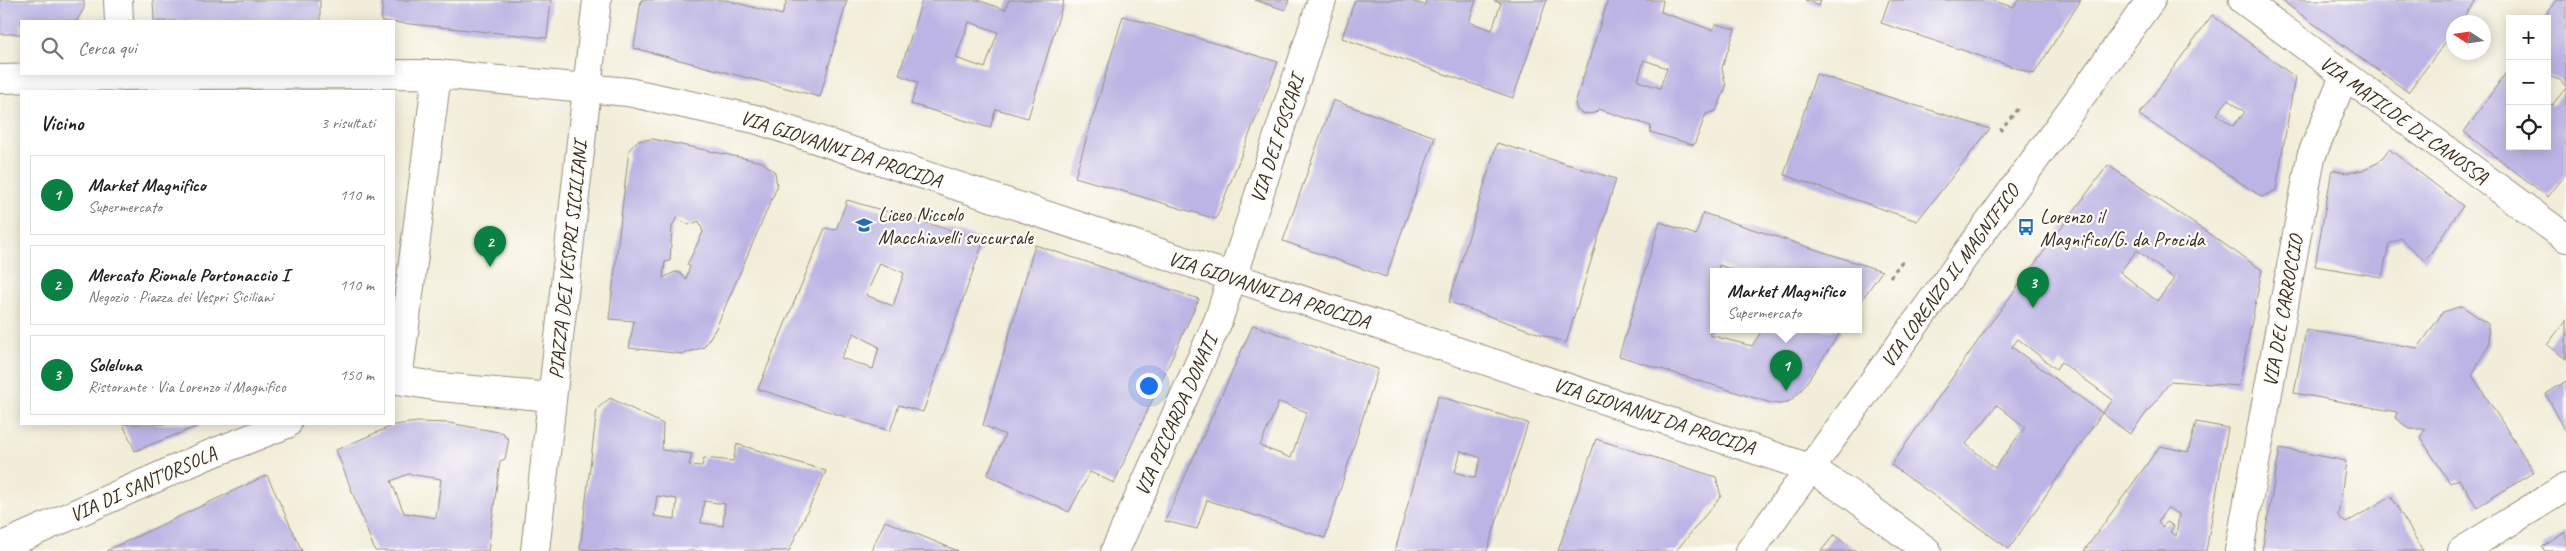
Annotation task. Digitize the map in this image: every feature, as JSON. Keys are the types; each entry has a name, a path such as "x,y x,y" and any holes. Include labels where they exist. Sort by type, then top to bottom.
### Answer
{"street":[{"path":"118,0 119,20"},
{"name":"PIAZZA DEI VESPRI SICILIANI","path":"396,380 440,387 552,397 596,0"},
{"name":"VIA DEI FOSCARI","path":"1231,277 1322,0"},
{"name":"VIA LORENZO IL MAGNIFICO","path":"1750,551 2151,0"},
{"name":"VIA MATILDE DI CANOSSA","path":"2244,0 2344,76 2566,238"},
{"name":"VIA GIOVANNI DA PROCIDA","path":"395,74 437,74 587,87 628,92 755,118 1810,468 1850,494 1927,551"},
{"path":"396,380 437,74"},
{"name":"VIA GIOVANNI DA PROCIDA","path":"0,79 120,75"},
{"name":"VIA DEL CARROCCIO","path":"2239,551 2311,157 2344,76"},
{"name":"VIA PICCARDA DONATI","path":"1115,551 1218,321 1231,277"},
{"path":"535,551 552,397"},
{"name":"VIA DI SANT'ORSOLA","path":"0,547 203,457 284,425"},
{"path":"2462,551 2566,487"}],"path":[{"path":"2000,131 2018,108"},
{"path":"1890,277 1903,260"}],"building":[{"path":"0,0 84,0 84,8 78,20 20,20 20,34 0,34"},
{"path":"153,0 320,0 320,20 154,20"},
{"path":"383,0 551,0 547,38 381,20"},
{"path":"641,0 726,0 782,15 787,0 847,0 820,97 634,48"},
{"path":"922,0 978,0 1005,10 1009,0 1064,0 1028,118 996,109 990,128 911,104 918,82 899,75","holes":["969,22 998,32 985,68 956,58"]},
{"path":"1255,0 1289,0 1285,10"},
{"path":"1355,0 1407,0 1425,5 1426,0 1476,0 1469,22 1492,30 1501,3 1492,0 1547,0 1513,98 1342,38"},
{"path":"1608,0 1663,0 1661,12 1712,30 1716,24 1735,29 1722,68 1726,87 1716,111 1706,114 1694,145 1650,132 1651,126 1599,109 1595,113 1583,114 1577,110 1575,103","holes":["1644,60 1667,68 1660,88 1638,81"]},
{"path":"1805,0 1821,0 1819,6"},
{"path":"1889,0 1990,0 2013,7 2019,0 2081,0 2034,74 1881,23"},
{"path":"2281,0 2476,0 2465,15 2446,15 2446,42 2408,92"},
{"path":"2556,0 2566,0 2566,87 2560,80 2551,77 2551,15 2546,15"},
{"path":"2212,15 2295,77 2276,190 2262,197 2139,115","holes":["2228,100 2245,112 2233,126 2217,114"]},
{"path":"1123,16 1278,62 1216,219 1075,177"},
{"path":"2506,73 2506,150 2551,150 2551,104 2566,88 2566,174 2548,197 2464,132"},
{"path":"1816,74 1990,129 1917,221 1784,175"},
{"path":"1333,100 1435,137 1386,277 1283,241"},
{"path":"653,139 762,162 775,172 777,187 716,328 704,347 683,354 629,348 634,321 609,319 629,150 637,141","holes":["677,218 689,225 699,221 703,232 687,265 690,266 686,279 680,273 675,272 663,278 665,262 670,261 672,226"]},
{"path":"1497,143 1616,179 1566,343 1449,302"},
{"path":"2389,149 2463,206 2425,261 2401,238 2389,244 2382,277 2315,266 2332,170 2347,173 2363,170 2379,162"},
{"path":"2108,165 2262,270 2239,386 2171,381 2130,434 2102,413 2009,549 1891,465 1987,328","holes":["2137,250 2174,279 2157,301 2120,272","2018,339 2056,369 2061,362 2113,400 2102,413 2012,347","1997,405 2025,427 1995,468 1966,444"]},
{"path":"847,200 984,240 923,412 899,405 890,431 758,389 825,228 836,230","holes":["880,263 904,273 893,306 866,295","854,333 879,347 873,369 841,358"]},
{"path":"1703,213 1882,271 1862,299 1862,268 1727,268 1719,265 1719,268 1710,268 1709,335 1752,346 1760,333 1840,333 1800,392 1790,401 1781,404 1771,403 1619,356 1660,222 1696,235"},
{"path":"1035,245 1199,299 1114,483 1090,472 1069,512 987,475 1005,435 983,425"},
{"path":"2462,306 2488,324 2489,344 2472,375 2534,472 2477,507 2459,479 2450,483 2420,437 2425,429 2410,429 2395,418 2397,412 2294,393 2306,330 2418,348 2443,312"},
{"path":"2566,320 2566,359 2547,345"},
{"path":"1253,325 1378,369 1325,538 1207,500 1197,529 1165,521","holes":["1279,402 1307,412 1291,458 1260,446"]},
{"path":"2566,381 2566,432 2546,394"},
{"path":"1438,396 1528,423 1487,551 1395,551","holes":["1461,451 1481,458 1475,478 1455,472"]},
{"path":"610,398 663,424 662,450 692,454 689,465 702,466 704,458 733,461 737,444 826,471 789,551 601,551 580,549 597,409","holes":["657,496 677,499 675,519 654,516","704,501 725,504 723,526 701,523"]},
{"path":"418,422 449,423 504,433 504,436 509,439 505,459 500,461 488,551 375,551 336,450 394,425","holes":["408,474 441,479 436,518 404,513 391,481"]},
{"path":"2196,422 2228,428 2206,551 2084,551 2160,446 2188,452","holes":["2167,508 2179,514 2176,536 2170,532 2174,526 2167,522 2162,527 2158,522"]},
{"path":"123,425 200,425 135,451"},
{"path":"1596,439 1716,477 1721,496 1676,551 1558,551"},
{"path":"2280,448 2346,461 2338,516 2346,523 2391,496 2423,551 2262,551"},
{"path":"267,475 302,551 106,551"},
{"path":"885,521 958,551 871,551"},
{"path":"2566,532 2566,551 2545,551 2542,547"},
{"path":"1834,535 1856,551 1821,551"}],"place":[{"name":"Liceo Niccolo Macchiavelli succursale","path":"864,225"},
{"name":"Lorenzo il Magnifico/G. da Procida","path":"2026,227"},
{"name":"Mercato Rionale Portonaccio I","path":"490,267"},
{"name":"Soleluna","path":"2033,308"},
{"name":"Market Magnifico","path":"1786,391"}]}
